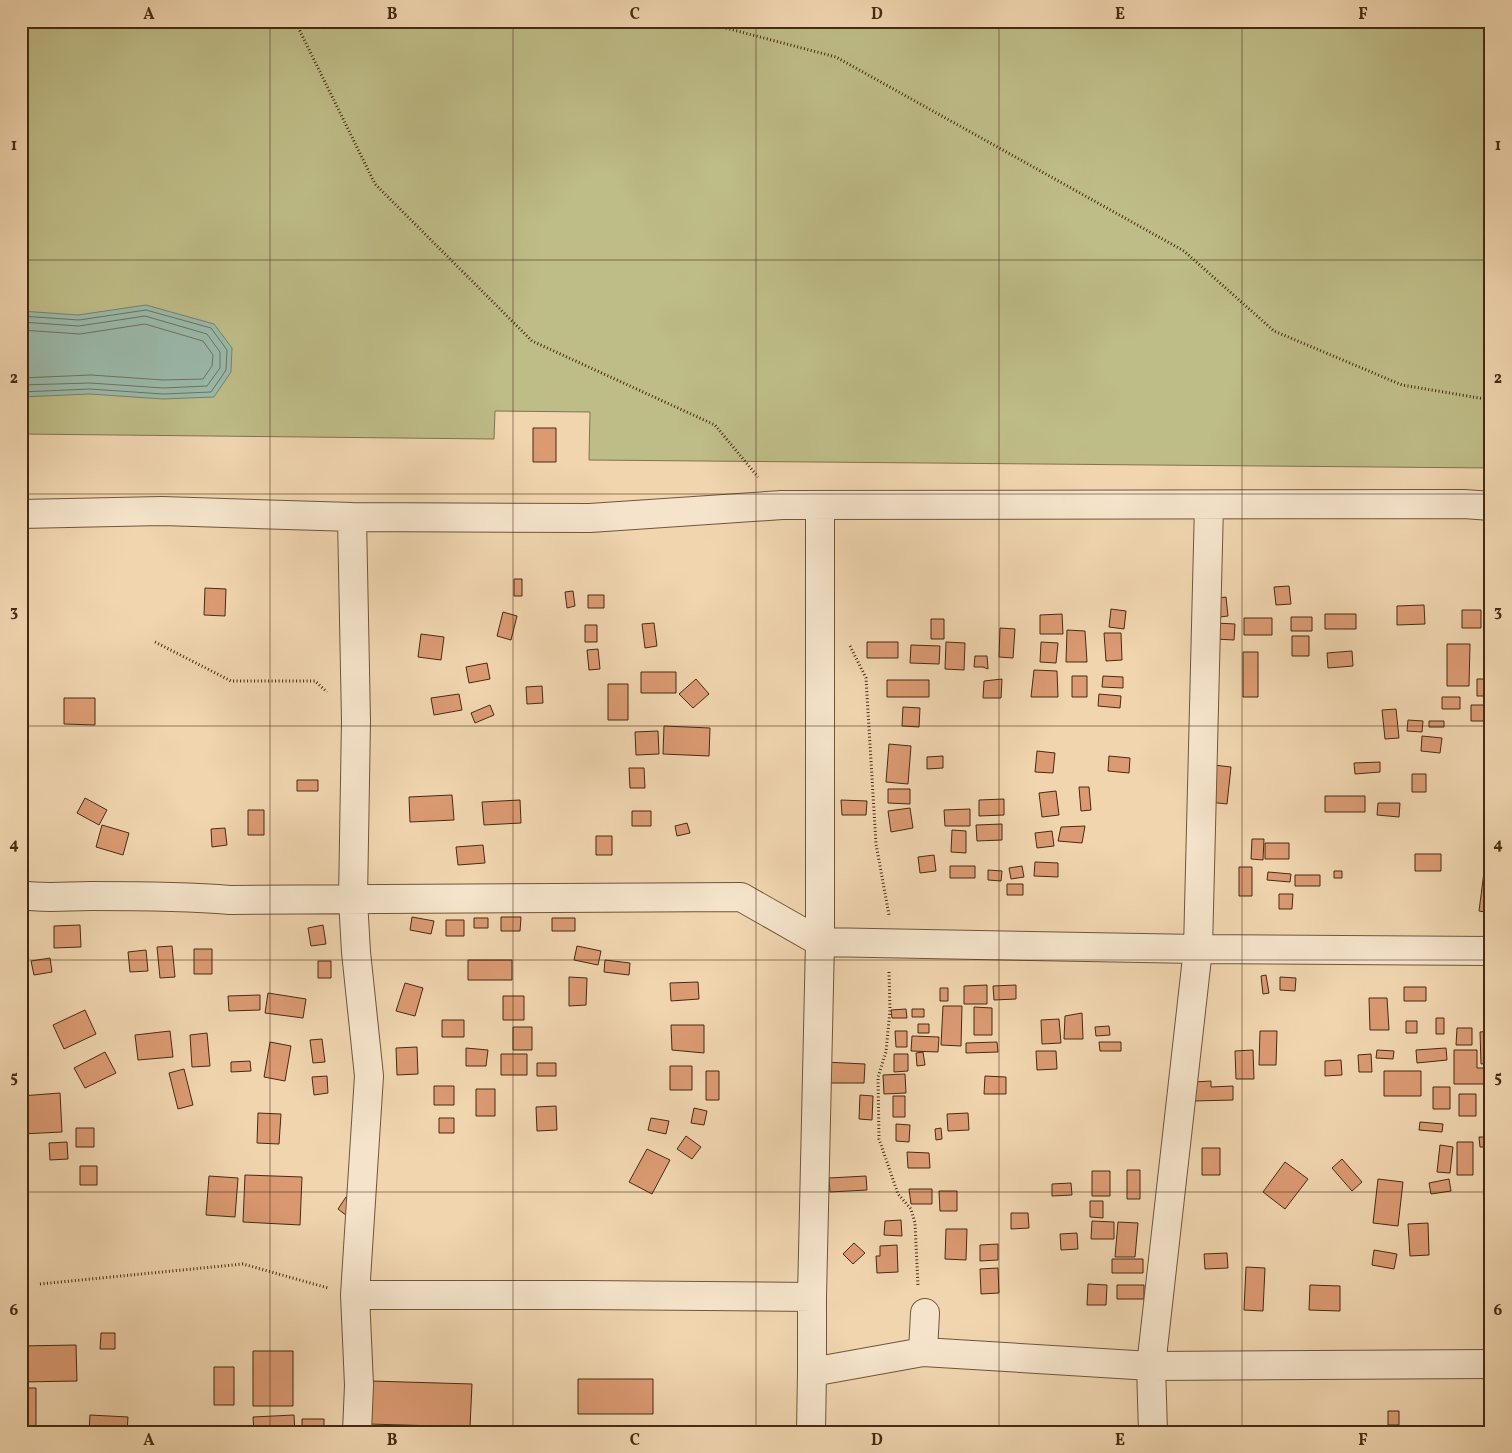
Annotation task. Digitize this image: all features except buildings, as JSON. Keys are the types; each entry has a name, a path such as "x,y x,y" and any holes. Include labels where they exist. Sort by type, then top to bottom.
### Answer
{"street":[{"path":"21,514 162,511 352,516 590,518 782,505 1464,504 1491,506"},
{"path":"811,1432 820,942 820,505"},
{"path":"1153,1432 1150,1366 1198,949 1209,505"},
{"path":"352,516 356,721 353,900 356,952 369,1076 355,1295 359,1385 357,1432"},
{"path":"21,895 58,898 86,896 192,897 230,900 741,897 820,942 1198,949 1491,951"},
{"path":"355,1295 584,1294 812,1297"},
{"path":"922,1352 925,1313"},
{"path":"812,1372 922,1352 1150,1366 1491,1364"}],"path":[{"path":"295,21 375,184 525,334 532,340 715,425 782,505"},
{"path":"699,21 836,57 1184,251 1274,331 1402,385 1491,400"},
{"path":"155,642 231,681 315,681 356,721"},
{"path":"850,645 866,678 876,844 894,944 888,974 890,1010 886,1052 878,1077 879,1139 898,1194 911,1209 915,1223 917,1283 925,1313"},
{"path":"40,1284 243,1264 355,1295"}],"shaded area":[{"path":"21,21 1491,21 1491,468 589,460 590,412 495,411 494,439 21,434"}],"water":[{"path":"146,305 214,324 232,348 231,372 214,397 163,399 90,394 21,397 21,311 78,315"}]}
